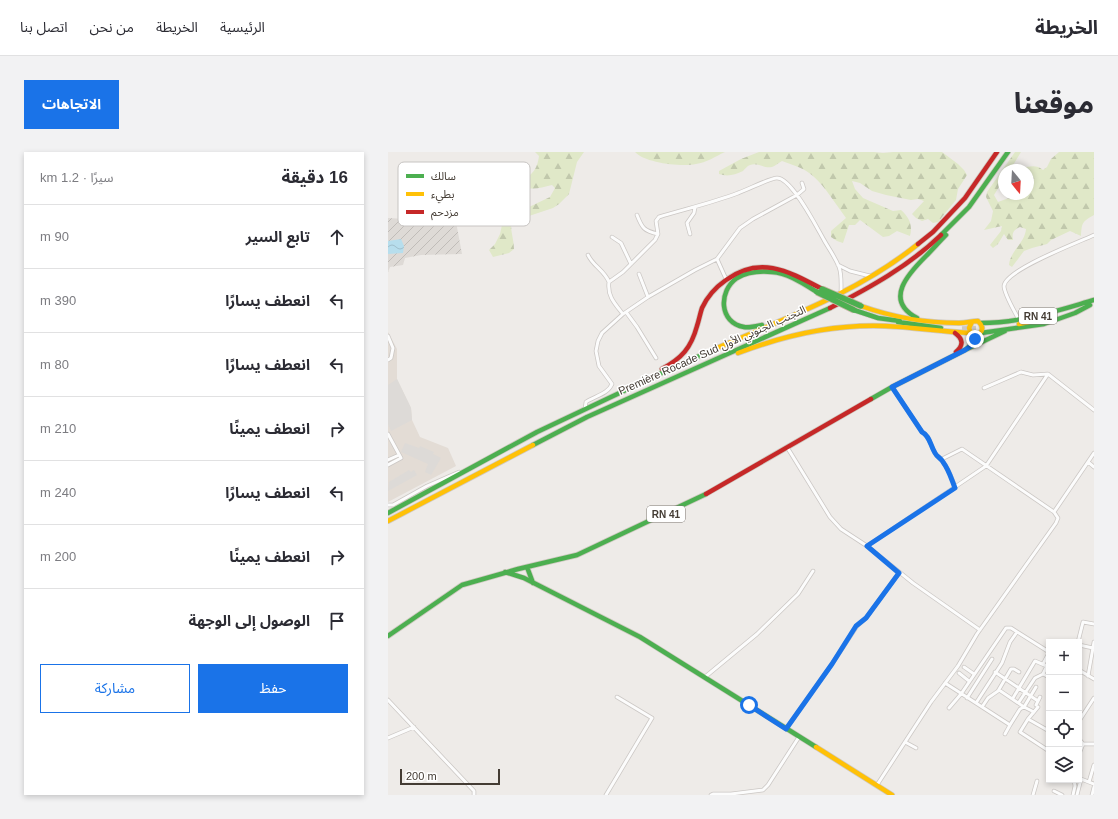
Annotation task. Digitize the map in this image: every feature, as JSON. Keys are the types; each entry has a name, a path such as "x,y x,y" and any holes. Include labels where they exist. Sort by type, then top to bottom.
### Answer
{"main road":[{"name":"Première Rocade Sud التجنب الجنوبي الأول","path":"388,513 537,432 666,371 841,294 872,276 905,255 932,232 965,198 997,152"},
{"name":"Première Rocade Sud التجنب الجنوبي الأول","path":"388,521 580,421 828,309 864,291 904,265 944,232 968,207 1008,152"},
{"path":"929,321 912,316 904,309 900,298 901,288 908,274 950,231 968,207"},
{"path":"617,394 674,362 687,351 694,339 702,306 708,297 726,279 749,267 769,267 796,274 820,291 884,314 929,321 959,323 978,321 981,324 983,327 980,334 971,346 934,365"},
{"path":"816,305 761,326 746,328 733,324 728,320 724,312 722,296 731,283 744,274 753,272 772,272 792,278 820,291 854,310 878,318 922,326"},
{"name":"RN 41","path":"981,324 996,324 1051,314 1094,300"},
{"path":"987,328 1045,319 1092,305"},
{"name":"RN 41","path":"980,334 1050,322 1092,305"},
{"path":"878,318 962,326 970,332"},
{"path":"934,365 969,345 971,340 969,326 972,322"},
{"path":"638,395 766,342 811,331 856,326 888,325 962,329"},
{"path":"856,326 885,326 980,334"},
{"name":"RN 41","path":"965,350 1010,329"},
{"path":"954,354 962,344 956,333"},
{"name":"RN 41","path":"388,636 462,585 505,572 577,555 703,496 892,387 934,365"},
{"path":"527,567 533,583"},
{"path":"505,572 514,574 533,583 640,637 892,795"}],"street":[{"path":"609,282 618,276 655,240 658,234 656,222 659,217 695,207 738,193 776,178 780,178 797,195 814,220 838,265 841,276 841,294"},
{"path":"586,409 586,402 606,392 611,386 611,382 599,366 596,351 598,340 602,333 624,313 648,297 717,259 736,233 746,224 797,195 804,189 802,183"},
{"path":"690,234 687,223 694,213 695,207"},
{"path":"636,215 641,226 648,232 658,234"},
{"path":"1019,320 1004,287 1006,281 1039,259 1094,235"},
{"path":"612,237 620,243 631,264"},
{"path":"588,255 591,261 604,273 609,282 608,289 610,295 636,327 656,358"},
{"path":"717,259 726,279"},
{"path":"838,265 850,271 872,276"},
{"path":"639,274 648,297"},
{"path":"388,336 393,348 391,358 388,360"},
{"path":"984,388 1021,372 1033,375 1048,374 1094,410"},
{"path":"867,546 986,466 1048,374"},
{"path":"892,387 922,432 928,436 937,456 949,470 955,488"},
{"path":"388,434 400,456"},
{"path":"787,447 830,518 841,529 867,546 899,573 980,630"},
{"path":"877,785 931,702 958,666 980,630 1056,523 1058,518 1054,512 962,449 942,460"},
{"path":"1054,512 1094,453"},
{"path":"388,460 400,456"},
{"path":"388,465 400,456"},
{"path":"1088,462 1094,467"},
{"path":"388,505 393,505 427,486 450,475 468,469"},
{"path":"705,677 757,634 798,594 813,571"},
{"path":"786,729 832,664 856,626 866,618 899,573"},
{"path":"1079,639 1083,622 1094,624"},
{"path":"949,708 961,694 1004,629 1010,628 1046,650"},
{"path":"976,702 1002,663 1010,642 1017,632"},
{"path":"1088,676 1094,642"},
{"path":"1082,644 1093,648"},
{"path":"1043,664 1046,658"},
{"path":"967,698 992,659"},
{"path":"1013,698 1035,661 1046,666"},
{"path":"964,667 974,674"},
{"path":"982,706 986,700 996,694 1011,669 1019,672"},
{"path":"1019,702 1035,678 1043,674 1046,670"},
{"path":"995,672 1038,702"},
{"path":"1082,672 1094,679"},
{"path":"959,673 970,681"},
{"path":"945,683 1010,725"},
{"path":"1005,734 1020,709 1024,707 1036,687"},
{"path":"999,690 1034,712"},
{"path":"980,696 986,700"},
{"path":"606,795 652,718 617,697"},
{"path":"1040,697 1034,712 1020,732 1046,749"},
{"path":"1082,716 1093,703 1094,698"},
{"path":"388,700 474,791 474,795"},
{"path":"1028,719 1046,729"},
{"path":"388,738 414,727"},
{"path":"711,795 763,790 768,785 799,737"},
{"path":"905,742 916,748"},
{"path":"1081,747 1083,744 1094,744"},
{"path":"1089,782 1094,765"},
{"path":"1077,795 1081,779 1094,784"},
{"path":"1033,795 1037,781"},
{"path":"1073,795 1074,783"},
{"path":"1092,795 1094,787"},
{"path":"1054,791 1062,795"}],"shaded area":[{"path":"388,218 398,219 398,226 457,226 462,254 421,255 405,258 403,265 390,267 388,272"},
{"path":"388,332 397,349 397,379 411,408 412,420 420,437 448,448 456,466 388,502"},
{"path":"397,379 411,408 412,420 391,431 388,424 388,385"},
{"path":"405,443 419,448 420,446 434,452 433,454 441,458 431,475 425,472 428,464 401,452"},
{"path":"409,470 411,472 414,470 417,475 388,491 389,482"}],"green space":[{"path":"535,152 584,152 577,162 569,194 553,208 530,216 530,207 550,197 555,188 552,185 530,188 530,175 536,168 539,156"},
{"path":"635,152 725,152 700,163 682,165 647,159"},
{"path":"759,152 942,152 958,164 967,175 958,189 956,200 938,222 933,223 928,219 922,221 912,214 924,201 886,195 872,191 860,183 852,181 855,189 863,198 893,211 901,210 910,222 911,232 910,236 897,231 889,236 883,237 860,220 855,225 849,225 843,243 831,237 831,231 846,218 822,185 806,171 782,161 772,167 753,164 748,166 743,171 734,174 719,174 719,171 741,159"},
{"path":"1015,152 1021,152 1014,164 1007,164"},
{"path":"1059,152 1094,152 1094,215 1083,223 1081,236 1070,231 1051,240 1047,244 1024,251 1012,267 1009,265 1010,260 1023,239 1026,229 1020,227 1016,229 1013,234 1013,240 1008,240 1004,234 998,244 993,248 990,245 1001,231 1002,226 984,230 991,221 993,211 986,197 987,192 998,176 998,189 994,195 998,202 1004,200 1034,200 1034,166 1043,170 1047,167 1051,159"},
{"path":"502,226 511,226 514,249 509,253 493,257 489,250 495,244"}],"water":[{"path":"401,239 404,246 403,253 388,254 388,241"}],"tunnel":[{"path":"962,329 987,328"}],"traffic: fast":[{"path":"941,235 969,207 1008,152"},
{"path":"917,318 907,311 902,303 900,295 902,287 913,270 946,235"},
{"path":"762,325 744,327 736,324 726,313 724,298 731,284 737,278 754,272 784,274 796,279 817,292"},
{"path":"822,289 861,306"},
{"path":"817,292 854,310"},
{"path":"981,323 1024,319 1094,300"},
{"path":"981,333 1044,324 1075,313 1090,305"},
{"path":"533,445 587,417 830,308"},
{"path":"854,310 878,318 900,321"},
{"path":"898,322 941,328"},
{"path":"965,350 1005,331"},
{"path":"871,399 965,350 971,345 978,335"},
{"path":"388,513 537,432 717,348"},
{"path":"388,636 462,585 518,569 577,555 706,494"},
{"path":"527,567 533,583"},
{"path":"505,572 524,578 640,637 816,747"}],"traffic: slow":[{"path":"717,348 795,315 847,290 895,261 918,244"},
{"path":"861,306 922,321 947,323 978,321 982,327 980,333 971,333 969,328 972,322"},
{"path":"1019,324 1054,317"},
{"path":"738,353 792,336 847,327 907,327 971,333"},
{"path":"388,521 533,445"},
{"path":"816,747 892,795"}],"traffic: jam":[{"path":"918,244 933,232 965,198 997,152"},
{"path":"830,308 888,276 916,257 941,235"},
{"path":"662,369 675,361 689,346 695,334 702,308 709,296 722,283 738,272 751,268 774,268 797,276 822,289"},
{"path":"955,333 962,342 956,352"},
{"path":"706,494 871,399"}],"route":[{"path":"749,705 786,729 832,664 856,626 866,618 899,573 867,546 955,488 949,470 934,452 928,436 922,432 892,387 969,348 975,339"}]}
